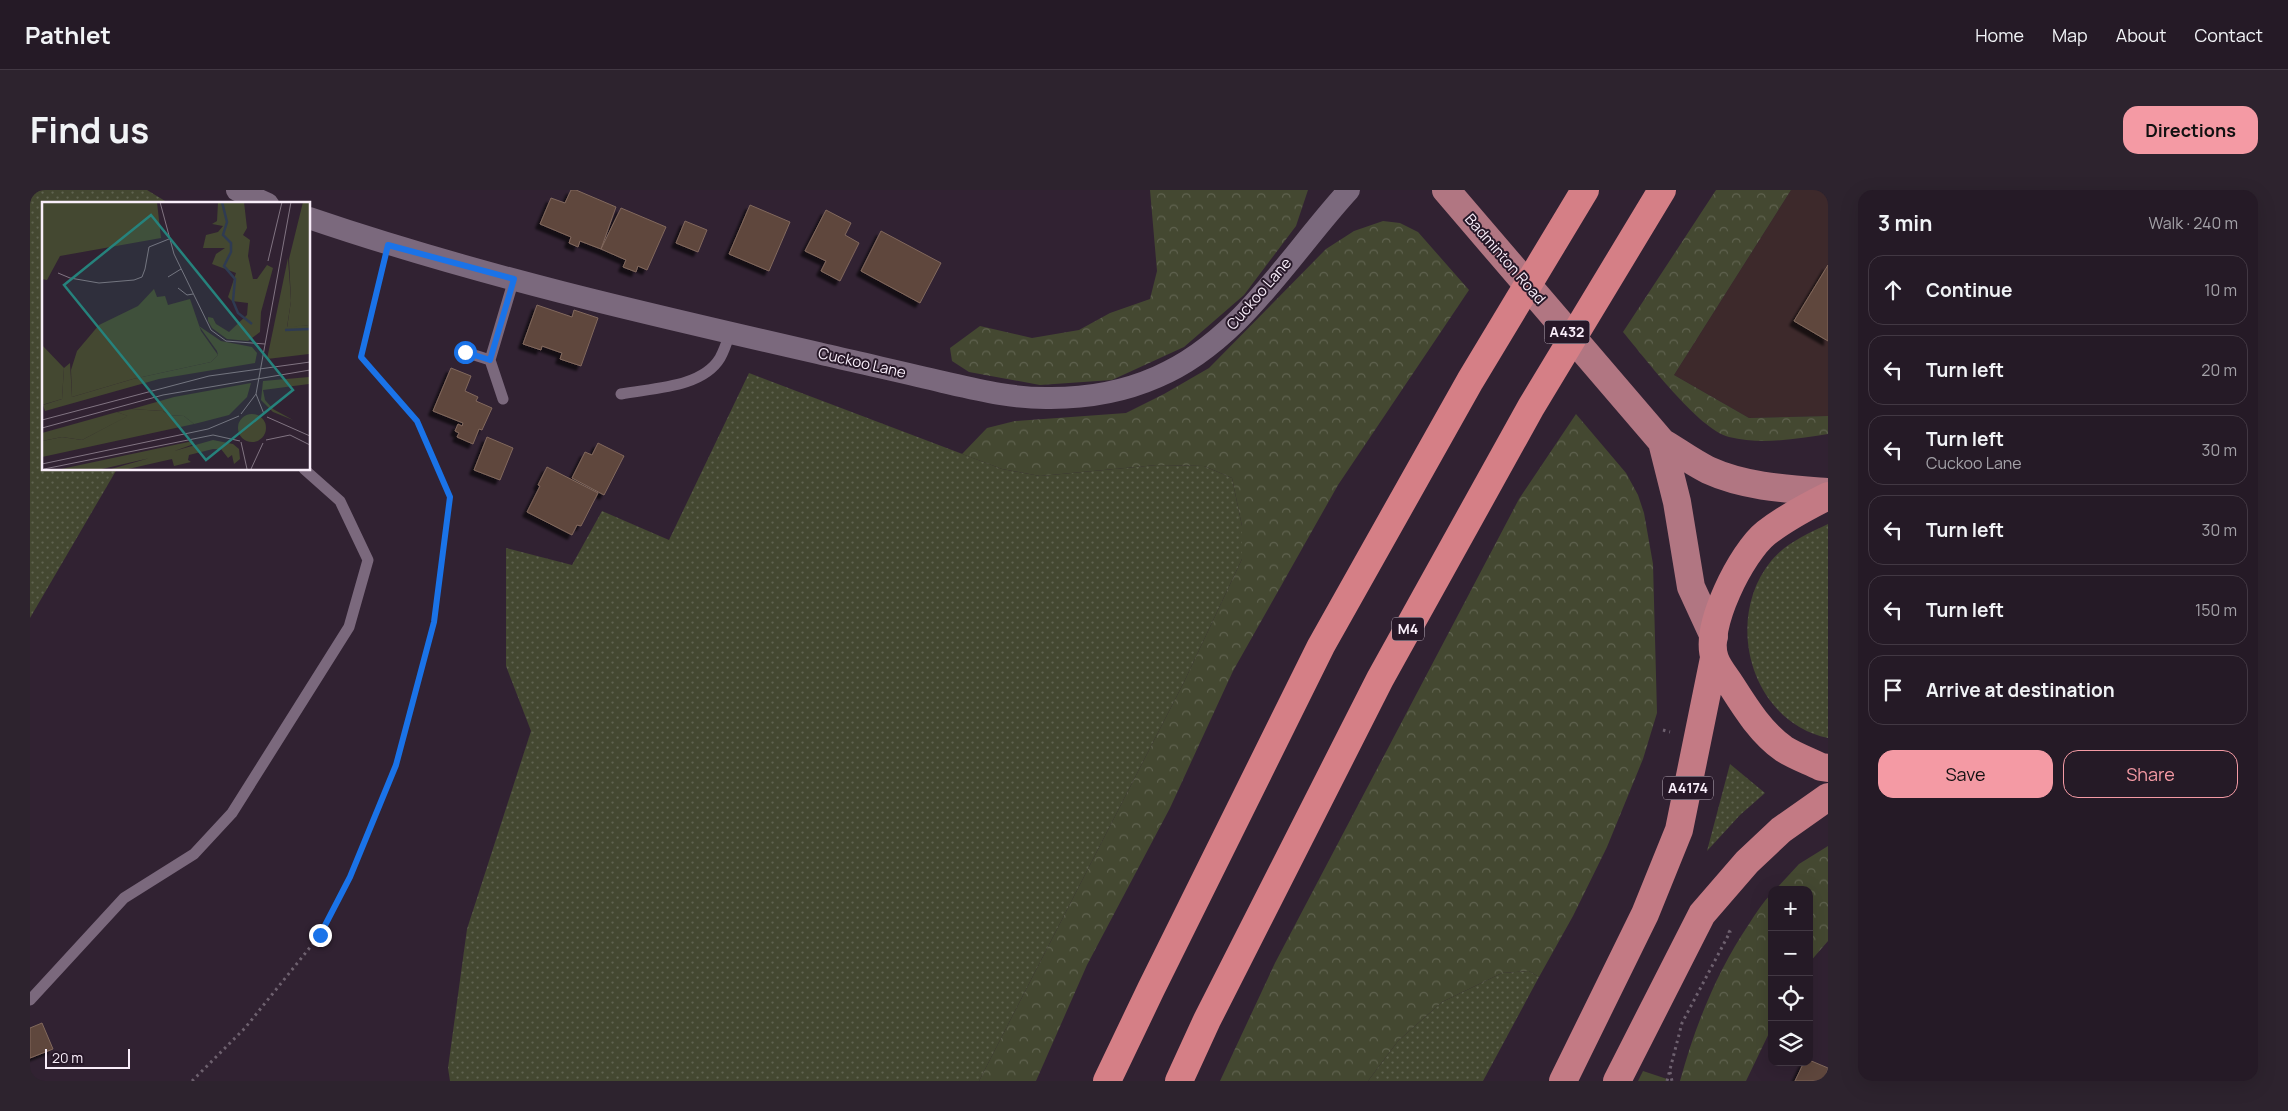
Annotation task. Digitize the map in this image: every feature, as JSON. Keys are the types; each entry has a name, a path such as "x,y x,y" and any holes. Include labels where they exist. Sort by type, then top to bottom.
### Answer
{"highway":[{"path":"1107,1081 1150,989 1321,646 1470,381 1585,190"},
{"name":"M4","path":"1179,1081 1212,1011 1380,679 1531,407 1662,190"},
{"path":"1828,494 1796,512 1765,534 1744,560 1717,616 1714,648 1753,719 1783,748 1821,767 1828,768"},
{"name":"A4174","path":"1563,1081 1645,914 1678,830 1714,648"},
{"path":"1617,1081 1702,914 1747,862 1780,830 1828,797"}],"main road":[{"name":"Badminton Road","path":"1446,190 1662,442 1707,470 1727,478 1774,487 1828,494"},
{"name":"Badminton Road","path":"1662,442 1677,502 1691,587 1714,648"}],"street":[{"path":"237,190 264,202"},
{"name":"Cuckoo Lane","path":"310,218 388,245 514,279 730,333 995,394 1049,399 1107,394 1159,376 1190,360 1225,334 1349,190"}],"lane":[{"path":"503,399 490,360 514,279"},
{"path":"622,394 692,381 706,374 719,359 730,333"},
{"path":"465,352 490,360"},
{"path":"30,1000 124,898 194,854 232,813 350,627 368,560 340,501 305,470"}],"path":[{"path":"192,1081 245,1028 320,935 329,918 350,877 396,765 434,622 450,497 417,421 361,357 388,245"},
{"path":"1667,1081 1682,1023 1730,932"},
{"path":"1670,1070 1672,1081"}],"shaded area":[{"path":"1791,190 1828,190 1828,416 1749,418 1674,375"}],"green space":[{"path":"30,190 147,190 167,202 42,202 42,470 116,470 30,618"},
{"path":"1150,190 1308,190 1296,226 1244,295 1184,347 1112,380 1040,385 969,372 952,361 950,348 980,326 1032,338 1079,330 1110,313 1150,299 1157,271"},
{"path":"1716,190 1791,190 1674,375 1749,418 1828,416 1828,434 1803,438 1754,441 1729,437 1716,431 1702,421 1688,407 1658,375 1623,332"},
{"path":"1383,221 1400,223 1418,232 1469,290 1338,485 1233,671 1170,808 1087,965 1036,1081 979,1081 1184,682 1242,559 1242,526 1232,478 1204,466 1157,465 1040,476 1002,469 962,454 987,428 1015,421 1126,413 1164,394 1209,368 1326,249 1354,231"},
{"path":"749,373 1002,469 1040,476 1157,465 1204,466 1232,478 1242,526 1242,559 1184,682 979,1081 450,1081 448,1068 467,929 531,731 506,666 506,548 572,565 602,511 669,540"},
{"path":"1576,414 1626,473 1638,495 1644,513 1653,564 1657,713 1643,759 1607,847 1573,916 1539,977 1529,971 1502,973 1442,1002 1398,1041 1368,1081 1220,1081 1275,963 1519,499"},
{"path":"1828,524 1828,738 1801,728 1780,712 1763,691 1753,666 1748,639 1749,611 1757,585 1771,561 1790,544"},
{"path":"1730,764 1765,793 1740,815 1707,851"},
{"path":"1828,846 1828,941 1813,958 1813,886 1779,886 1799,864"},
{"path":"1768,898 1768,1035 1746,1081 1680,1081 1700,1020 1717,980 1737,942"},
{"path":"1529,971 1539,977 1483,1081 1368,1081 1398,1041 1442,1002 1502,973"},
{"path":"1643,1071 1667,1079 1666,1081 1638,1081"}],"building":[{"path":"571,190 576,190 616,207 601,249 580,241 578,247 569,243 571,237 540,224 551,198 565,203"},
{"path":"750,205 790,222 769,271 729,254"},
{"path":"621,208 666,227 647,270 638,266 636,272 623,267 626,260 601,249"},
{"path":"826,210 851,223 845,235 859,243 840,281 821,271 826,261 805,251"},
{"path":"685,221 707,230 698,252 676,243"},
{"path":"881,231 941,263 920,303 861,271"},
{"path":"1828,265 1828,341 1794,321"},
{"path":"537,305 572,317 574,310 598,318 581,366 560,359 562,353 542,346 541,350 523,344"},
{"path":"451,368 471,376 465,391 478,397 476,401 492,408 482,430 479,429 473,444 457,437 459,433 455,431 458,424 462,426 463,423 433,411"},
{"path":"487,437 513,448 500,480 474,470"},
{"path":"598,443 624,456 604,495 572,478 585,452 592,455"},
{"path":"547,467 598,493 581,526 577,525 572,535 527,512"},
{"path":"42,1023 53,1049 30,1058 30,1028"},
{"path":"1813,1062 1828,1068 1825,1081 1795,1081 1802,1066 1813,1066"}],"route":[{"path":"320,935 350,877 396,765 434,622 450,497 417,421 361,357 388,245 514,279 490,360 465,352"}]}
